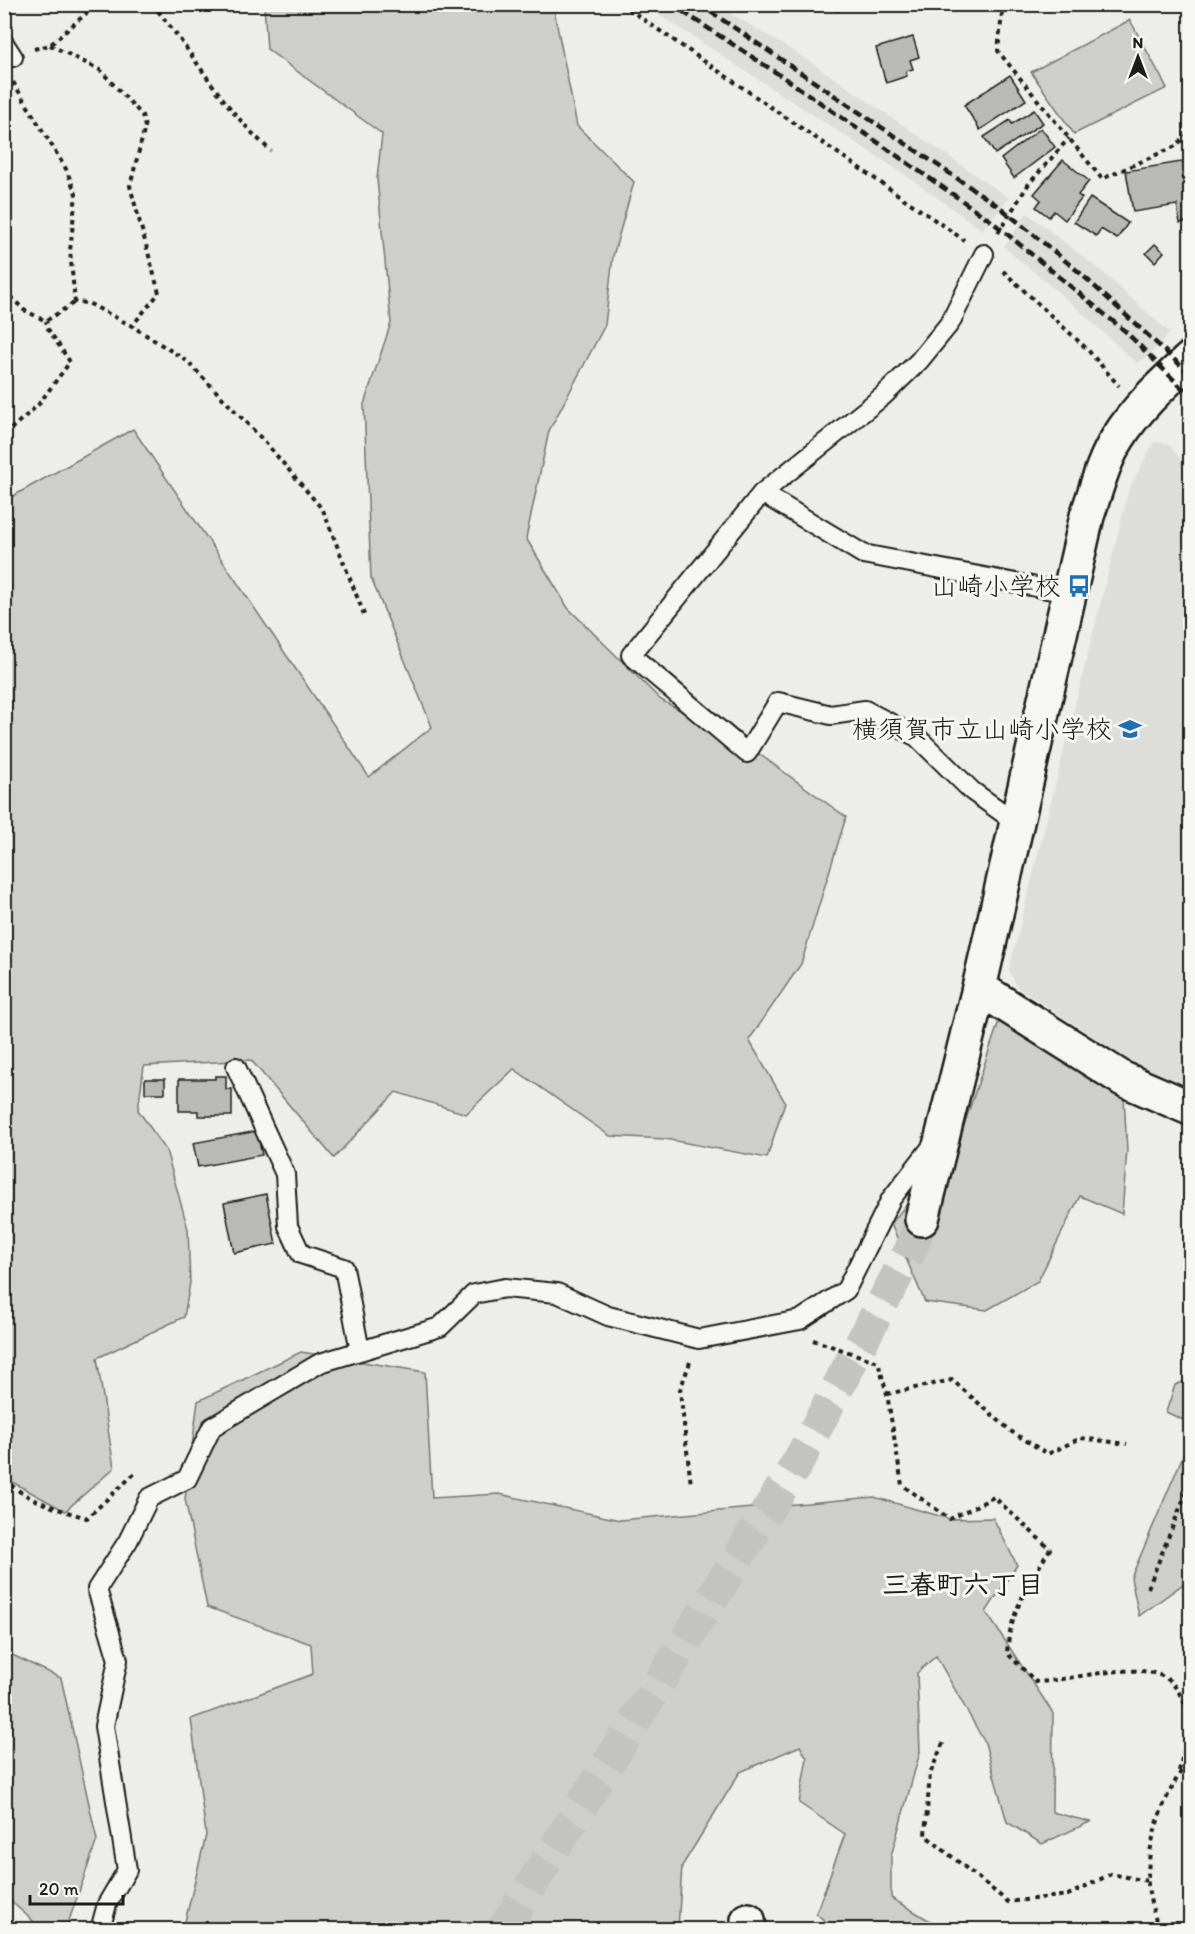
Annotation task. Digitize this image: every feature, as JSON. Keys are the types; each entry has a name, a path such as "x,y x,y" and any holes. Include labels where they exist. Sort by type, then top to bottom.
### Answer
{"street":[{"path":"922,1219 940,1137 979,988 1068,593 1100,476 1117,440 1139,408 1191,359"},
{"path":"979,988 1123,1079 1191,1108"}],"lane":[{"path":"984,254 950,323 920,361 883,396 762,493 631,655 747,753 778,702 831,715 866,710 917,737 972,791 1017,823"},
{"path":"762,493 863,554 1068,593"},
{"path":"236,1067 285,1174 288,1226 301,1254 344,1268 360,1351"},
{"path":"100,1929 107,1904 127,1870 104,1726 118,1660 97,1589 128,1541 149,1498 188,1479 212,1427 320,1363 440,1327 474,1294 505,1288 557,1293 608,1317 699,1339 800,1320 846,1290 891,1199 940,1137"}],"path":[{"path":"50,45 97,4"},
{"path":"152,4 247,129 272,151"},
{"path":"621,4 984,254 1087,349 1139,408"},
{"path":"1003,4 998,51 1102,179 1174,147 1191,133"},
{"path":"75,302 70,252 76,194 66,169 13,84 9,50 50,45 100,70 142,115 145,128 130,186 159,293 132,326"},
{"path":"984,254 1028,184 1069,138"},
{"path":"4,290 24,310 46,321 48,329 70,362 38,405 4,435"},
{"path":"46,321 75,302 88,303 132,326 187,361 265,442 322,510 365,617"},
{"path":"772,1326 878,1362 902,1485 950,1519 994,1497 1050,1549 1019,1602 1009,1629 1007,1653 1036,1682 1060,1682 1124,1671 1153,1672 1171,1682 1191,1714"},
{"path":"691,1485 680,1390 699,1339"},
{"path":"886,1394 952,1380 1012,1432 1048,1454 1081,1438 1127,1444"},
{"path":"4,1479 17,1491 55,1509 87,1518 133,1474 144,1485 149,1498"},
{"path":"1148,1588 1191,1483"},
{"path":"1158,1929 1148,1881 1153,1834 1178,1775 1191,1724"},
{"path":"943,1743 930,1774 925,1835 1008,1902 1068,1895 1111,1874 1148,1881"},
{"path":"1178,1775 1191,1758"}],"shaded area":[{"path":"264,5 553,5 577,126 634,182 613,256 605,325 549,431 526,538 568,608 661,700 759,754 846,817 801,964 749,1040 785,1102 767,1158 665,1139 610,1136 514,1069 466,1114 396,1092 334,1158 251,1060 144,1066 138,1110 166,1150 188,1229 190,1283 184,1317 97,1358 114,1468 65,1511 5,1478 4,501 133,429 369,777 432,727 371,578 364,404 391,323 377,179 382,134 267,49"},
{"path":"644,5 717,5 805,58 1009,198 982,230 904,174"},
{"path":"1130,20 1167,88 1074,134 1031,72"},
{"path":"1027,213 1100,270 1170,333 1149,356 1136,363 1077,308 1004,247"},
{"name":"横須賀市立山崎小学校","path":"1154,442 1167,443 1190,469 1190,1094 1164,1083 1017,987 1009,970 1129,489"},
{"path":"999,1021 1124,1097 1127,1150 1122,1214 1080,1196 1038,1281 987,1310 925,1302 891,1224 961,1134"},
{"path":"301,1352 425,1372 432,1498 499,1494 620,1520 874,1497 950,1519 993,1518 1017,1565 986,1612 1053,1713 1052,1812 1090,1822 1042,1844 1007,1822 985,1743 936,1656 917,1673 920,1752 891,1856 891,1898 944,1929 831,1927 816,1913 845,1834 799,1803 807,1758 800,1746 740,1772 682,1866 678,1929 183,1930 206,1835 191,1719 313,1674 311,1644 207,1607 185,1499 198,1401"},
{"path":"1190,1379 1190,1423 1166,1412 1175,1385"},
{"path":"1190,1439 1190,1579 1139,1616 1131,1578"},
{"path":"4,1651 61,1678 97,1840 66,1929 42,1929 5,1896"}],"building":[{"path":"823,4 841,4 838,11"},
{"path":"913,37 919,57 910,60 913,69 906,71 907,76 886,83 876,48"},
{"path":"1010,75 1026,100 980,130 964,105"},
{"path":"1034,110 1043,123 995,154 984,137 1010,120 1012,124"},
{"path":"1041,128 1055,147 1014,178 1001,159"},
{"path":"1063,160 1089,181 1078,195 1082,198 1065,220 1054,211 1049,217 1036,207 1041,200 1034,194"},
{"path":"1181,162 1189,168 1182,177 1190,182 1190,221 1180,223 1177,205 1133,212 1126,171"},
{"path":"1090,198 1128,223 1117,239 1101,229 1096,236 1074,222"},
{"path":"1155,244 1164,252 1155,262 1146,253"},
{"path":"215,1076 226,1076 226,1089 232,1089 232,1116 198,1116 198,1111 179,1111 179,1079 215,1079"},
{"path":"145,1079 165,1079 165,1093 145,1093"},
{"path":"257,1131 262,1155 198,1167 193,1143"},
{"path":"266,1194 276,1244 234,1253 224,1203"}],"tunnel":[{"path":"503,1930 798,1462 910,1251 922,1219"}],"railway":[{"path":"671,4 789,81 990,220 1125,331 1190,396"},
{"path":"699,4 1001,208 1079,272 1190,374"}],"place":[{"name":"山崎小学校","path":"1079,586"},
{"name":"横須賀市立山崎小学校","path":"1130,729"}],"district":[{"name":"三春町六丁目","path":"963,1585"}]}
